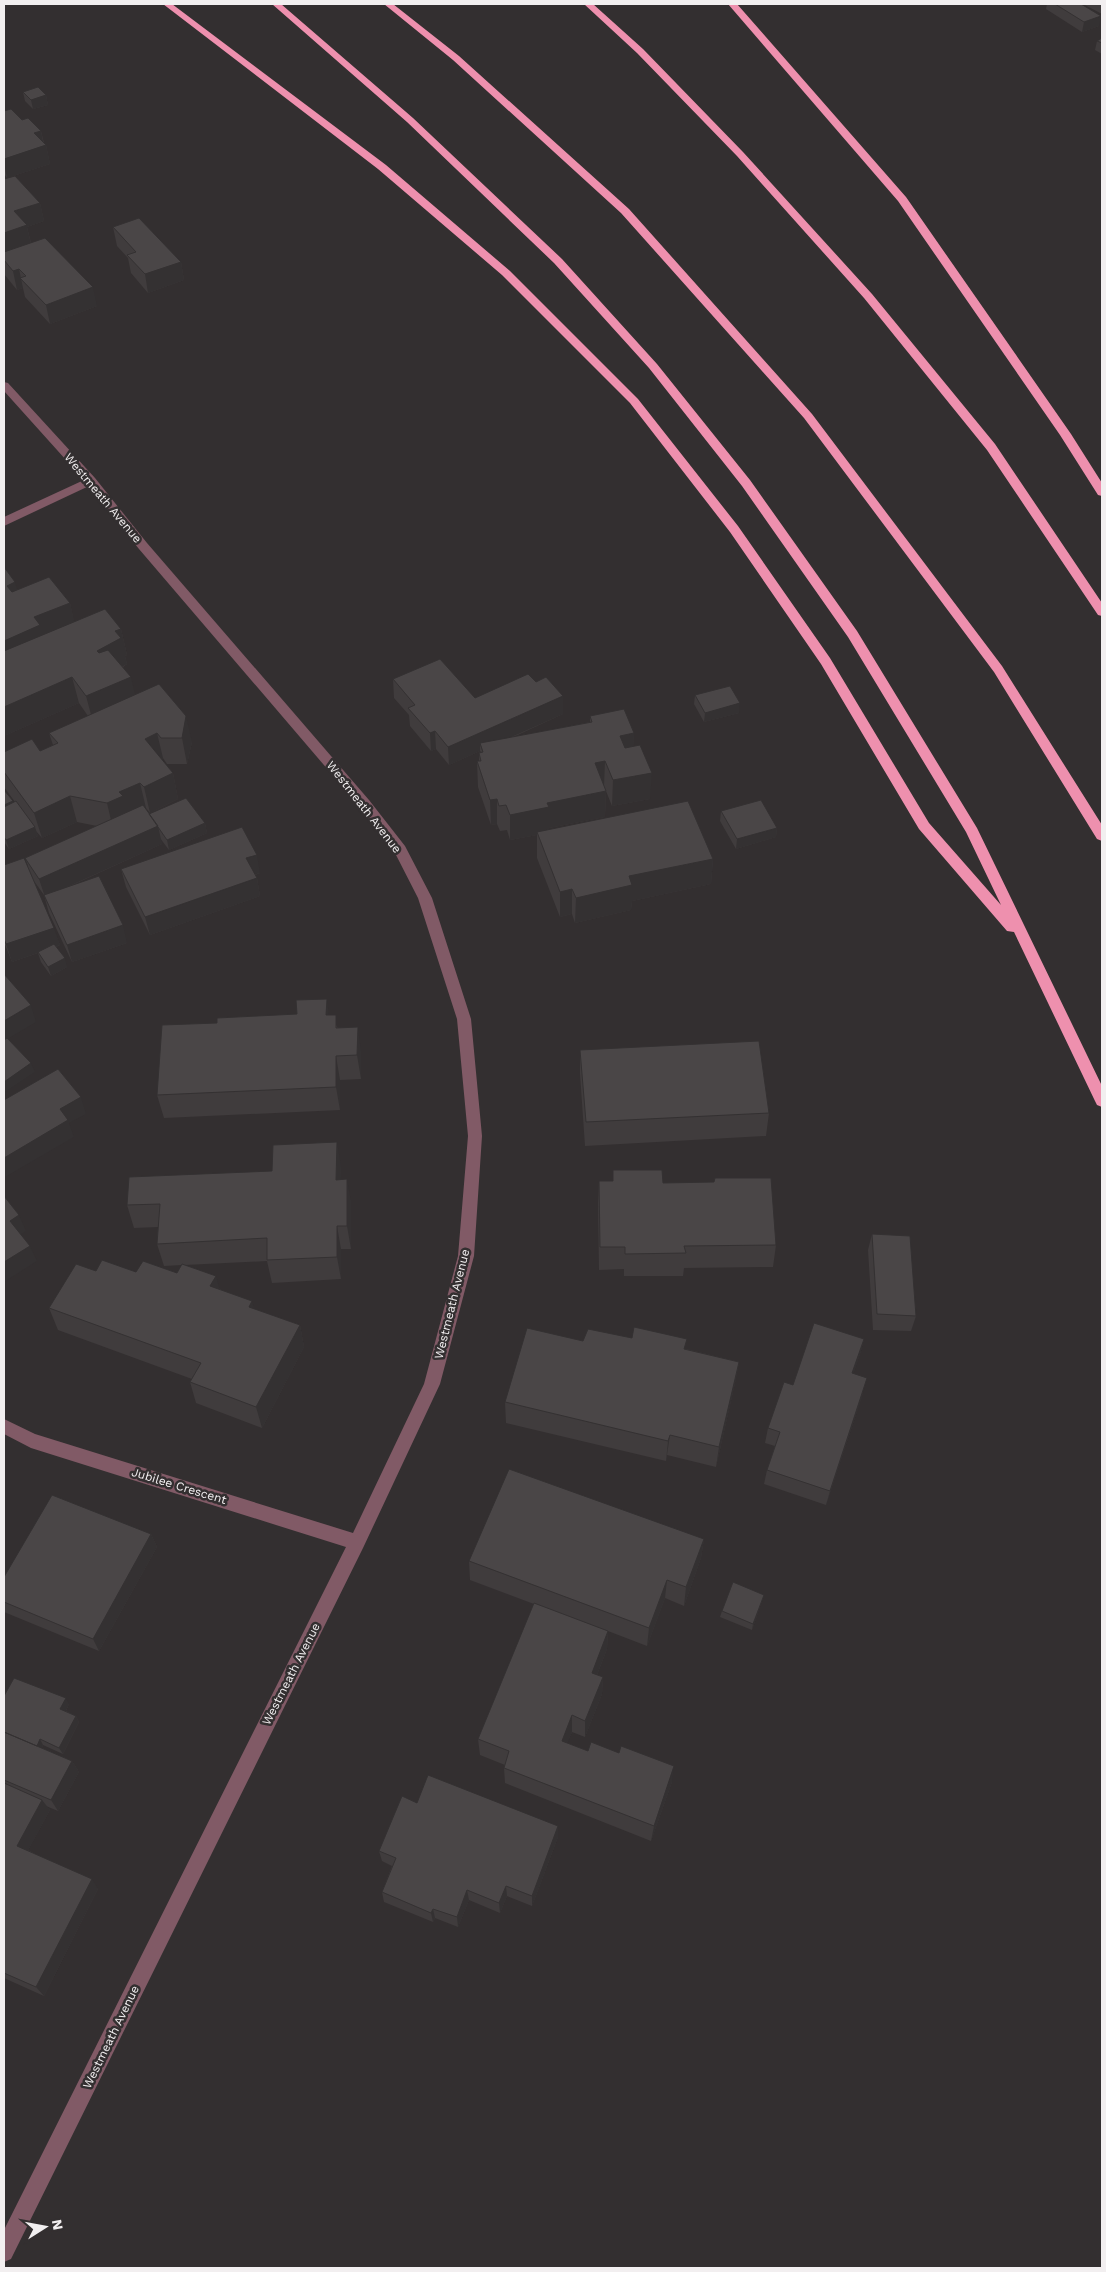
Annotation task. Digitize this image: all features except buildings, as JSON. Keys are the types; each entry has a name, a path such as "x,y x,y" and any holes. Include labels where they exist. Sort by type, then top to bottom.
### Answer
{"highway":[{"path":"163,4 180,14"},
{"path":"167,4 390,173 506,273 634,401 734,529 826,661 924,826 1026,942"},
{"path":"276,4 410,120 558,261 653,366 746,484 853,634 972,832 1102,1101"},
{"path":"388,4 456,58 625,211 808,416 998,669 1102,836"},
{"path":"588,4 640,50 740,154 868,296 991,447 1102,612"},
{"path":"732,4 902,199 1065,434 1102,492"}],"street":[{"name":"Westmeath Avenue","path":"4,385 91,481 143,546 357,796 400,850 425,898 464,1019 475,1136 466,1256 432,1384 357,1542 4,2252"},
{"path":"4,522 91,481"},
{"name":"Jubilee Crescent","path":"4,1426 31,1440 357,1542"}]}
